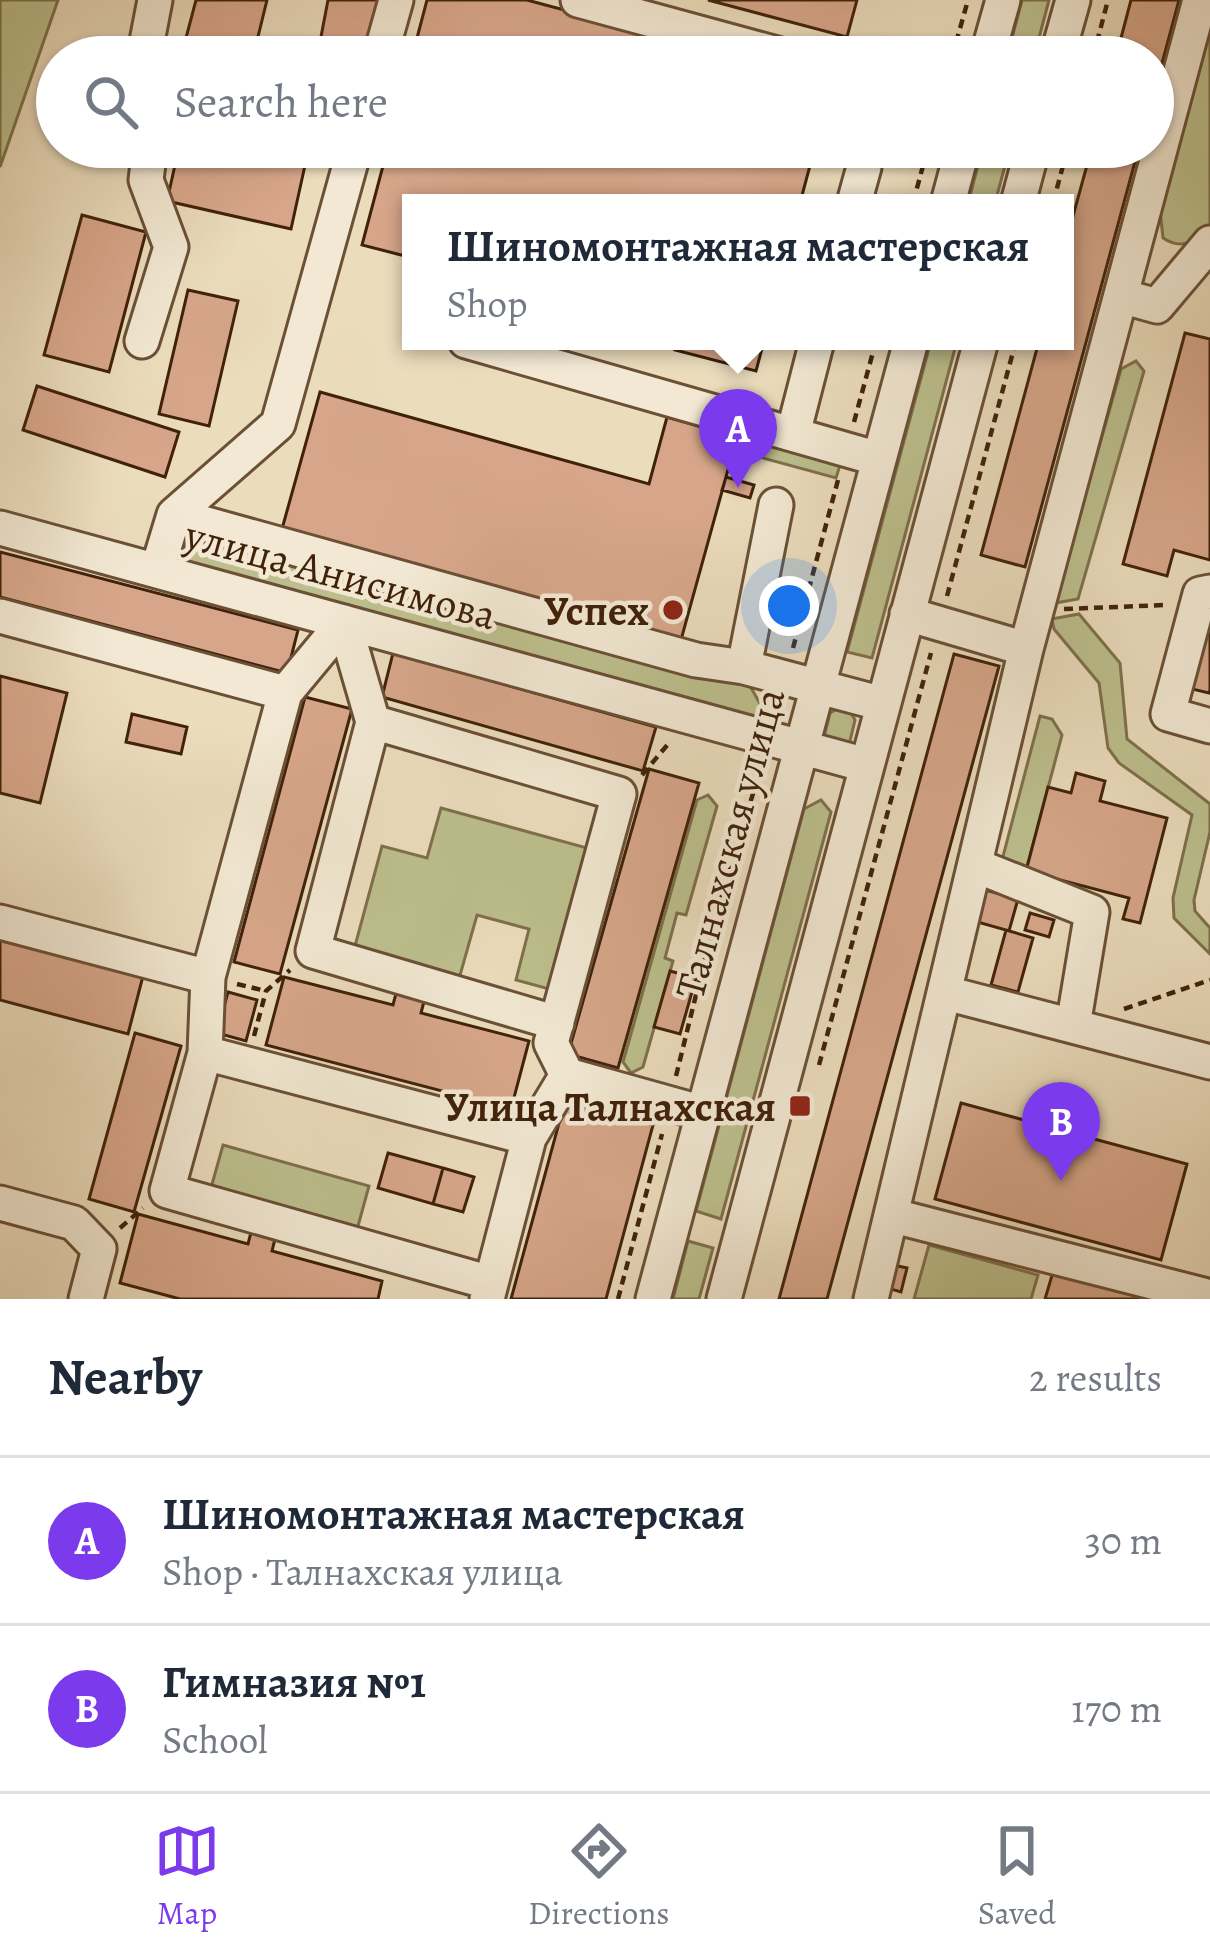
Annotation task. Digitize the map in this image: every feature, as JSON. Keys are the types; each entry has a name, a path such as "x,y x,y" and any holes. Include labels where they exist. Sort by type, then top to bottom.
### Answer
{"street":[{"path":"148,36 155,0"},
{"path":"386,36 396,0"},
{"path":"578,0 711,36"},
{"path":"993,36 1003,0"},
{"path":"1063,36 1072,0"},
{"path":"1174,96 1200,0"},
{"path":"142,341 171,247 146,180 147,168"},
{"path":"157,571 174,514 278,424 349,168"},
{"path":"871,1299 1026,649 1155,168"},
{"path":"1120,296 1157,306 1210,243"},
{"path":"498,350 863,454"},
{"path":"793,434 815,350"},
{"name":"Талнахская улица","path":"652,1299 818,686 863,454 906,350"},
{"path":"724,1299 883,704 923,619 979,350"},
{"path":"744,667 776,505"},
{"path":"174,514 696,660 744,667 883,704"},
{"name":"улица Анисимова","path":"0,527 866,766"},
{"path":"1205,593 1168,714 1210,726"},
{"path":"0,616 285,692"},
{"path":"923,619 1026,649"},
{"path":"344,622 285,692 208,977 206,1053 167,1191 489,1291 530,1138 567,1075"},
{"path":"344,622 374,722 313,951 556,1023"},
{"path":"374,722 620,794 551,1043 567,1075 703,1112"},
{"path":"977,866 1092,912 1073,1025"},
{"path":"0,922 208,977"},
{"path":"946,993 1210,1062"},
{"path":"206,1053 530,1138"},
{"path":"0,1203 74,1223 99,1249 86,1299"},
{"path":"894,1216 1205,1287"}],"path":[{"path":"958,36 968,0"},
{"path":"1099,36 1108,0"},
{"path":"791,655 863,454 875,350"},
{"path":"814,1085 923,619 1013,350"},
{"path":"1078,606 1161,608 1205,593"},
{"path":"618,1299 713,922 762,762"},
{"path":"1073,1025 1210,980"},
{"path":"247,1064 266,992"},
{"path":"99,1249 167,1191"}],"green space":[{"path":"0,0 58,0 45,36 36,36 36,63 0,167"},
{"path":"1022,0 1049,0 1040,36 1013,36"},
{"path":"1210,28 1210,228 1182,244 1163,238 1160,210"},
{"path":"977,168 1004,168 997,194 970,194"},
{"path":"929,350 955,350 872,658 847,652"},
{"path":"1136,361 1144,371 1078,599 1055,603 1121,369"},
{"path":"737,437 840,465 836,478 734,450"},
{"path":"189,532 750,686 762,707 754,718 180,565"},
{"path":"1079,614 1120,663 1127,739 1210,804 1210,832 1194,900 1195,911 1210,928 1210,954 1174,918 1173,898 1192,815 1119,763 1108,748 1099,683 1054,629 1052,619"},
{"path":"839,708 850,711 855,720 849,745 824,737 830,713"},
{"path":"1040,716 1052,719 1062,735 1026,871 1001,864"},
{"path":"708,795 717,806 686,915 677,913 665,958 673,961 643,1067 631,1073 623,1062 697,800"},
{"path":"821,800 831,812 721,1219 696,1211 804,809"},
{"path":"441,808 587,848 549,989 516,980 529,929 477,915 457,986 352,957 382,846 427,858"},
{"path":"223,1145 369,1186 355,1237 209,1195"},
{"path":"688,1241 713,1248 699,1299 673,1299"},
{"path":"929,1245 1038,1275 1031,1299 914,1299"}],"building":[{"path":"196,0 267,0 258,36 186,36"},
{"path":"328,0 382,0 375,36 321,36"},
{"path":"427,0 527,0 662,36 418,36"},
{"path":"708,0 857,0 847,36"},
{"path":"1131,0 1179,0 1169,36 1122,36"},
{"path":"174,168 304,168 291,229 167,201"},
{"path":"382,168 809,168 802,194 402,194 402,255 362,245"},
{"path":"1086,168 1133,168 1025,567 981,555 1037,350 1074,350 1074,212"},
{"path":"82,215 146,232 109,372 44,355"},
{"path":"188,290 238,301 209,426 159,414"},
{"path":"1185,333 1210,339 1210,560 1174,550 1167,576 1123,564"},
{"path":"675,350 762,350 756,371"},
{"path":"37,386 179,432 165,477 23,430"},
{"path":"320,392 649,484 667,417 737,437 681,640 282,529"},
{"path":"726,477 754,485 750,498 722,490"},
{"path":"0,552 298,630 287,673 0,597"},
{"path":"1210,622 1210,690 1209,693 1192,689"},
{"path":"393,653 656,727 643,771 382,697"},
{"path":"954,654 999,666 827,1299 779,1299"},
{"path":"0,676 67,693 40,803 0,793"},
{"path":"305,697 352,709 280,974 234,962"},
{"path":"132,714 187,727 181,754 126,742"},
{"path":"649,769 699,783 618,1068 568,1054"},
{"path":"1076,773 1105,781 1100,801 1167,818 1140,923 1123,919 1129,898 1026,871 1048,787 1071,793"},
{"path":"982,889 1018,899 1009,931 974,921"},
{"path":"1030,913 1054,920 1049,937 1025,930"},
{"path":"1006,930 1033,938 1018,992 991,985"},
{"path":"0,937 143,976 128,1034 0,1000"},
{"path":"670,971 696,978 680,1034 654,1027"},
{"path":"284,977 393,1005 399,982 427,990 421,1013 529,1041 511,1109 266,1045"},
{"path":"228,992 257,1000 246,1041 217,1033"},
{"path":"135,1033 181,1046 134,1212 89,1199"},
{"path":"565,1101 653,1125 606,1299 511,1299"},
{"path":"961,1103 1187,1164 1161,1260 935,1199"},
{"path":"388,1153 443,1168 433,1204 378,1188"},
{"path":"443,1168 474,1177 463,1212 433,1204"},
{"path":"138,1214 248,1244 254,1221 278,1227 272,1251 382,1281 378,1299 180,1299 120,1283"},
{"path":"893,1265 907,1268 901,1292 887,1288"},
{"path":"1053,1272 1144,1296 1144,1299 1045,1299"}],"place":[{"name":"Шиномонтажная мастерская","path":"738,488"},
{"name":"Успех","path":"673,610"},
{"name":"Улица Талнахская","path":"800,1106"},
{"name":"Гимназия №1","path":"1061,1181"}]}
